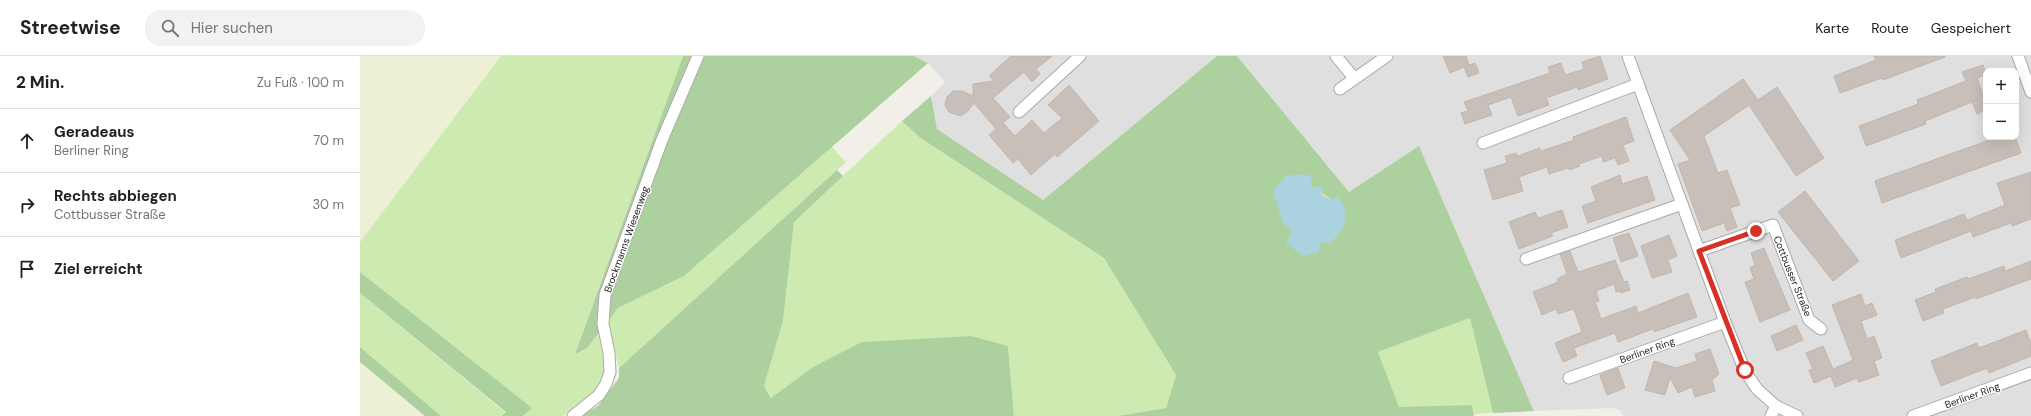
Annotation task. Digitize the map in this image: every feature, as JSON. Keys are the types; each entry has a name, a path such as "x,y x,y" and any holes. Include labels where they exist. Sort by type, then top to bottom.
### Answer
{"street":[{"name":"Brockmanns Wiesenweg","path":"573,416 599,395 606,384 610,372 609,353 603,324 605,295 662,140 698,56"},
{"path":"1019,112 1080,56"},
{"path":"1336,56 1354,78"},
{"path":"1340,89 1387,56"},
{"path":"1628,56 1725,322 1745,370 1774,411 1797,416"},
{"path":"2018,56 2027,72 2031,92"},
{"path":"1483,143 1638,84"},
{"path":"1526,259 1682,204"},
{"name":"Cottbusser Straße","path":"1699,251 1772,225 1809,320 1821,328"},
{"name":"Berliner Ring","path":"1569,378 1725,322"},
{"name":"Berliner Ring","path":"1917,415 2031,373"}],"shaded area":[{"path":"914,56 1217,56 1043,200 937,129 931,96 945,82 928,63"},
{"path":"1237,56 2031,56 2031,416 1623,416 1620,410 1612,408 1534,411 1419,147 1349,192"}],"green space":[{"path":"360,56 501,56 360,242"},
{"path":"501,56 683,56 575,353 587,348 598,334 606,370 596,390 563,416 523,416 531,408 360,272 360,242"},
{"path":"683,56 914,56 928,63 684,276 618,308 587,348 575,354"},
{"path":"1217,56 1237,56 1349,192 1419,146 1534,411 1493,413 1470,318 1378,352 1399,407 1472,405 1474,416 1118,416 1166,408 1176,375 1104,258 919,137 902,121 931,96 937,129 1043,200","holes":["1286,176 1312,187 1332,200 1287,244 1292,230"]},
{"path":"902,121 919,137 1104,258 1176,375 1166,408 1118,416 1014,416 1008,346 813,367 772,398 764,386 783,321 794,221"},
{"path":"832,147 846,162 619,368 607,322 618,308 684,276"},
{"path":"837,170 843,176 794,222 783,321 764,386 771,398 813,367 862,342 971,336 1008,346 1014,416 581,416 598,406 619,378 619,368"},
{"path":"360,272 532,408 523,416 502,416 506,412 360,293"},
{"path":"360,293 506,413 502,416 441,416 360,347"},
{"path":"1470,318 1493,413 1474,414 1472,405 1399,408 1378,352"},
{"path":"360,347 441,416 425,416 360,362"},
{"path":"360,362 425,416 360,416"}],"water":[{"path":"1302,174 1311,176 1312,187 1323,187 1322,195 1332,200 1338,197 1346,216 1343,226 1331,243 1321,242 1318,252 1304,256 1287,244 1292,230 1283,223 1273,191 1286,176"}],"building":[{"path":"1011,56 1052,56 1036,69 1040,74 1032,82 1024,72 993,98 1010,117 1003,123 1015,136 1032,120 1044,133 1062,118 1048,105 1069,85 1099,121 1057,157 1055,154 1031,175 1018,159 1013,163 989,135 996,129 974,103 967,112 960,116 949,112 945,105 947,97 953,91 962,91 973,96 973,84 994,81 989,76"},
{"path":"1443,56 1466,56 1469,65 1450,73"},
{"path":"1600,56 1608,79 1578,90 1577,87 1546,98 1549,105 1518,116 1511,97 1488,105 1492,115 1465,124 1461,113 1468,111 1464,102 1550,73 1548,67 1561,63 1565,75 1584,69 1582,62"},
{"path":"1874,56 1945,57 1883,80 1882,78 1840,93 1834,76 1876,60"},
{"path":"1475,63 1479,73 1468,77 1464,67"},
{"path":"1983,65 1983,76 1977,78 1983,95 1983,111 1977,114 1972,102 1925,121 1926,124 1866,146 1859,126 1918,104 1917,100 1966,81 1962,72"},
{"path":"1743,79 1758,100 1777,87 1824,158 1796,176 1749,105 1704,136 1718,173 1727,170 1740,205 1730,208 1737,227 1727,231 1724,223 1702,231 1678,164 1690,160 1670,130"},
{"path":"1626,117 1634,141 1623,145 1629,161 1618,165 1615,158 1603,162 1602,156 1579,164 1580,166 1569,170 1568,168 1549,174 1547,167 1519,177 1523,191 1493,200 1484,170 1507,163 1505,156 1516,153 1518,156 1540,148 1541,151 1574,140 1573,137"},
{"path":"1990,140 2016,140 2021,153 1882,203 1875,181"},
{"path":"2031,172 2031,219 2012,226 2011,223 1973,237 1971,231 1901,258 1895,240 1964,214 1967,220 2005,205 1997,183"},
{"path":"1620,175 1622,184 1647,176 1655,200 1588,223 1582,206 1596,201 1591,187"},
{"path":"1805,191 1859,261 1833,281 1778,212"},
{"path":"1562,210 1568,227 1551,233 1553,236 1519,249 1509,222 1535,212 1538,218"},
{"path":"1629,233 1638,256 1621,262 1613,238"},
{"path":"1669,235 1677,256 1668,260 1672,272 1652,278 1641,246"},
{"path":"1764,248 1790,310 1760,322 1745,282 1754,279 1750,268 1755,265 1751,253"},
{"path":"1570,251 1578,272 1615,260 1624,282 1627,281 1630,290 1621,293 1620,291 1616,292 1614,284 1596,291 1599,301 1595,302 1601,319 1636,306 1638,313 1688,293 1697,317 1654,332 1653,329 1618,342 1615,333 1574,348 1577,356 1563,362 1555,343 1582,332 1574,309 1558,314 1556,309 1542,315 1533,292 1558,282 1557,279 1567,274 1560,254"},
{"path":"2031,261 2031,279 1943,309 1944,313 1923,321 1915,300 1936,292 1935,289 1967,277 1968,279 2004,266 2005,271"},
{"path":"1861,294 1865,306 1872,303 1877,315 1861,321 1867,339 1874,336 1882,358 1874,361 1879,375 1859,382 1857,378 1835,387 1831,376 1814,383 1809,370 1813,369 1806,353 1823,346 1833,369 1853,360 1832,305"},
{"path":"1796,325 1803,340 1777,351 1771,336"},
{"path":"2026,330 2031,344 2031,356 1989,373 1987,368 1941,386 1931,361 1977,343 1979,348"},
{"path":"1710,349 1719,374 1712,380 1715,391 1695,397 1692,387 1678,393 1670,377 1665,395 1645,390 1654,361 1676,368 1697,361 1695,354"},
{"path":"1618,368 1625,388 1607,395 1600,375"}],"route":[{"path":"1745,370 1725,322 1699,251 1756,231"}]}
